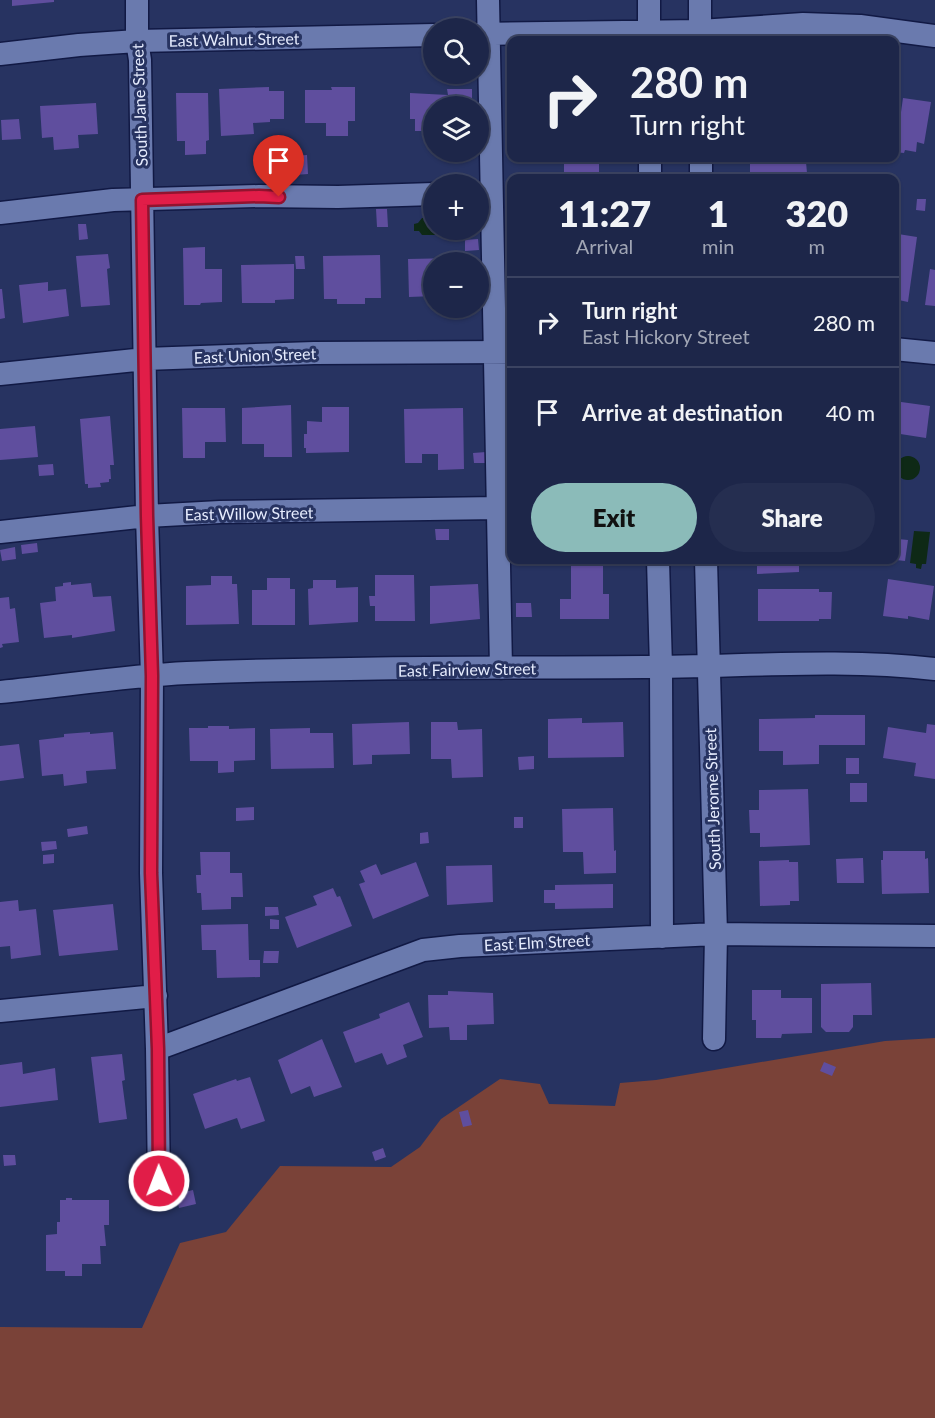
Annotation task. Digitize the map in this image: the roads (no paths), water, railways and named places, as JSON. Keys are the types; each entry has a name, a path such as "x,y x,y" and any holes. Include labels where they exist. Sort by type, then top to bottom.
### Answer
{"street":[{"name":"South Jane Street","path":"137,0 152,676 151,873 158,1049 159,1181"},
{"path":"485,18 488,0"},
{"path":"649,0 649,36"},
{"path":"700,0 700,36"},
{"path":"489,34 700,36 803,24 860,26 935,36"},
{"name":"East Walnut Street","path":"0,54 137,41 423,35"},
{"path":"484,84 485,174"},
{"path":"0,213 113,200 423,194"},
{"path":"489,228 503,352 498,508 501,668"},
{"path":"899,349 935,353"},
{"name":"East Union Street","path":"0,374 145,359 314,353 503,352"},
{"name":"East Willow Street","path":"0,532 147,516 220,512 498,508"},
{"path":"658,564 661,667 662,937"},
{"name":"South Jerome Street","path":"706,564 707,667 716,934 714,1039"},
{"name":"East Fairview Street","path":"0,692 197,673 707,667 838,663 890,664 935,669"},
{"name":"East Elm Street","path":"158,1049 423,950 460,945 716,934 935,936"},
{"path":"0,1011 156,996"}]}
